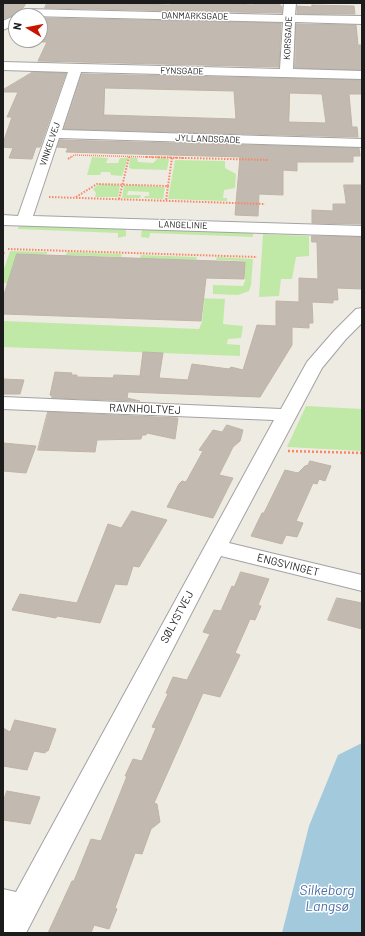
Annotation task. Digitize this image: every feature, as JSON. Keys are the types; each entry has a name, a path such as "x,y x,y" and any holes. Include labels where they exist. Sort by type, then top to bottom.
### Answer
{"street":[{"name":"KORSGADE","path":"286,73 290,3"},
{"name":"DANMARKSGADE","path":"48,14 362,20"},
{"name":"FYNSGADE","path":"3,66 362,75"},
{"name":"VINKELVEJ","path":"24,220 76,68"},
{"name":"JYLLANDSGADE","path":"54,134 362,143"},
{"name":"LANGELINIE","path":"3,220 362,231"},
{"name":"SØLYSTVEJ","path":"10,933 14,904 215,547 314,366 340,335 362,313"},
{"name":"RAVNHOLTVEJ","path":"3,403 286,416"},
{"name":"ENGSVINGET","path":"215,547 362,583"}],"path":[{"path":"68,159 74,155 268,160"},
{"path":"119,199 129,156"},
{"path":"166,200 172,158"},
{"path":"76,198 97,184 168,186"},
{"path":"33,196 266,204"},
{"path":"8,249 257,257"},
{"path":"268,450 362,453"}],"green space":[{"path":"92,157 108,158 106,163 118,163 120,158 128,158 122,176 111,175 110,172 101,172 100,175 87,175"},
{"path":"130,157 137,158 138,162 153,163 158,158 169,159 167,170 129,168"},
{"path":"175,160 225,161 225,168 236,174 235,188 224,190 223,198 227,198 227,201 168,199"},
{"path":"99,184 120,185 118,197 95,197 96,193 93,189"},
{"path":"124,185 165,187 163,199 144,198 145,196 149,196 149,192 128,191 127,195 141,195 140,198 122,198"},
{"path":"19,225 126,229 126,236 118,238 118,233 18,229"},
{"path":"142,229 253,233 253,237 150,233 149,238 141,237"},
{"path":"263,234 309,236 309,256 296,257 292,279 281,279 279,296 259,297"},
{"path":"10,251 47,252 47,254 17,254 10,277 13,287 3,282 3,272"},
{"path":"67,252 122,254 121,257 66,255"},
{"path":"141,255 197,257 196,260 140,258"},
{"path":"217,257 253,259 251,285 249,291 238,295 213,294 213,285 243,286 245,281 245,261 216,260"},
{"path":"163,297 225,299 223,324 243,326 241,338 228,339 227,344 240,345 240,356 3,347 3,321 199,329 202,322 204,301 162,300"},
{"path":"306,406 362,409 362,451 287,447"}],"water":[{"name":"Silkeborg Langsø","path":"362,743 362,933 282,933 309,826 338,755"}],"building":[{"path":"3,3 26,3 23,8 8,8 8,17 3,19"},
{"path":"47,3 170,5 170,3 215,3 253,5 253,3 280,3 280,6 282,6 282,13 48,8 45,8"},
{"path":"312,5 354,6 355,14 297,14 297,6 312,7"},
{"path":"48,18 281,23 279,67 38,61 44,48 48,48"},
{"path":"296,24 356,25 358,45 362,45 362,70 295,68"},
{"path":"33,72 66,73 40,147 36,147 32,159 9,158 13,148 3,147 3,143 12,117 7,117 18,92 3,92 3,90"},
{"path":"82,74 362,80 362,94 349,94 352,127 357,127 358,137 64,129","holes":["105,88 234,91 236,119 104,115","290,93 322,94 326,123 289,122"]},
{"path":"60,140 359,148 360,156 353,156 353,162 297,162 297,171 283,170 283,195 259,194 258,216 235,215 240,157 66,152 68,148 57,147"},
{"path":"344,185 362,185 362,224 312,223 312,210 333,211 333,204 346,204"},
{"path":"312,236 362,237 362,289 337,288 338,300 333,300 333,303 312,302 313,323 309,323 309,328 292,327 292,345 260,397 128,392 127,398 140,401 52,398 50,395 55,372 72,373 71,375 77,375 77,377 113,378 114,375 140,376 143,352 163,353 159,378 188,380 192,364 229,369 231,367 243,370 257,325 276,326 276,301 299,302 299,278 318,279 317,242 312,242"},
{"path":"17,254 245,262 244,279 206,278 201,321 3,314 3,298"},
{"path":"3,379 24,380 20,394 3,394"},
{"path":"48,412 178,418 175,439 147,433 146,435 142,435 141,439 97,440 95,452 38,450"},
{"path":"227,425 243,430 240,441 233,447 219,475 233,478 213,518 167,507 179,484 182,481 186,482 203,451 199,450 213,430 222,432"},
{"path":"3,443 36,446 26,473 3,471"},
{"path":"310,461 331,466 325,481 319,479 317,484 313,483 296,521 303,523 297,537 286,535 282,544 251,536 285,470 298,473 308,465"},
{"path":"132,511 167,520 139,567 133,566 127,585 115,584 100,623 57,616 56,618 12,610 20,594 77,603 108,524 121,528"},
{"path":"241,572 269,579 258,605 261,606 255,620 250,619 235,653 240,655 220,697 203,693 154,803 157,804 160,822 151,829 142,854 135,853 109,929 94,925 91,933 48,933 72,881 74,881 91,839 101,841 127,776 125,776 133,759 142,761 156,728 152,727 168,694 166,693 173,677 187,680 210,634 203,632 214,610 221,611 232,586 234,587"},
{"path":"337,598 362,603 362,629 328,620"},
{"path":"15,720 56,729 48,751 45,753 34,751 27,770 3,766 3,728 10,732"},
{"path":"7,791 40,797 30,824 3,820 3,803"}]}
